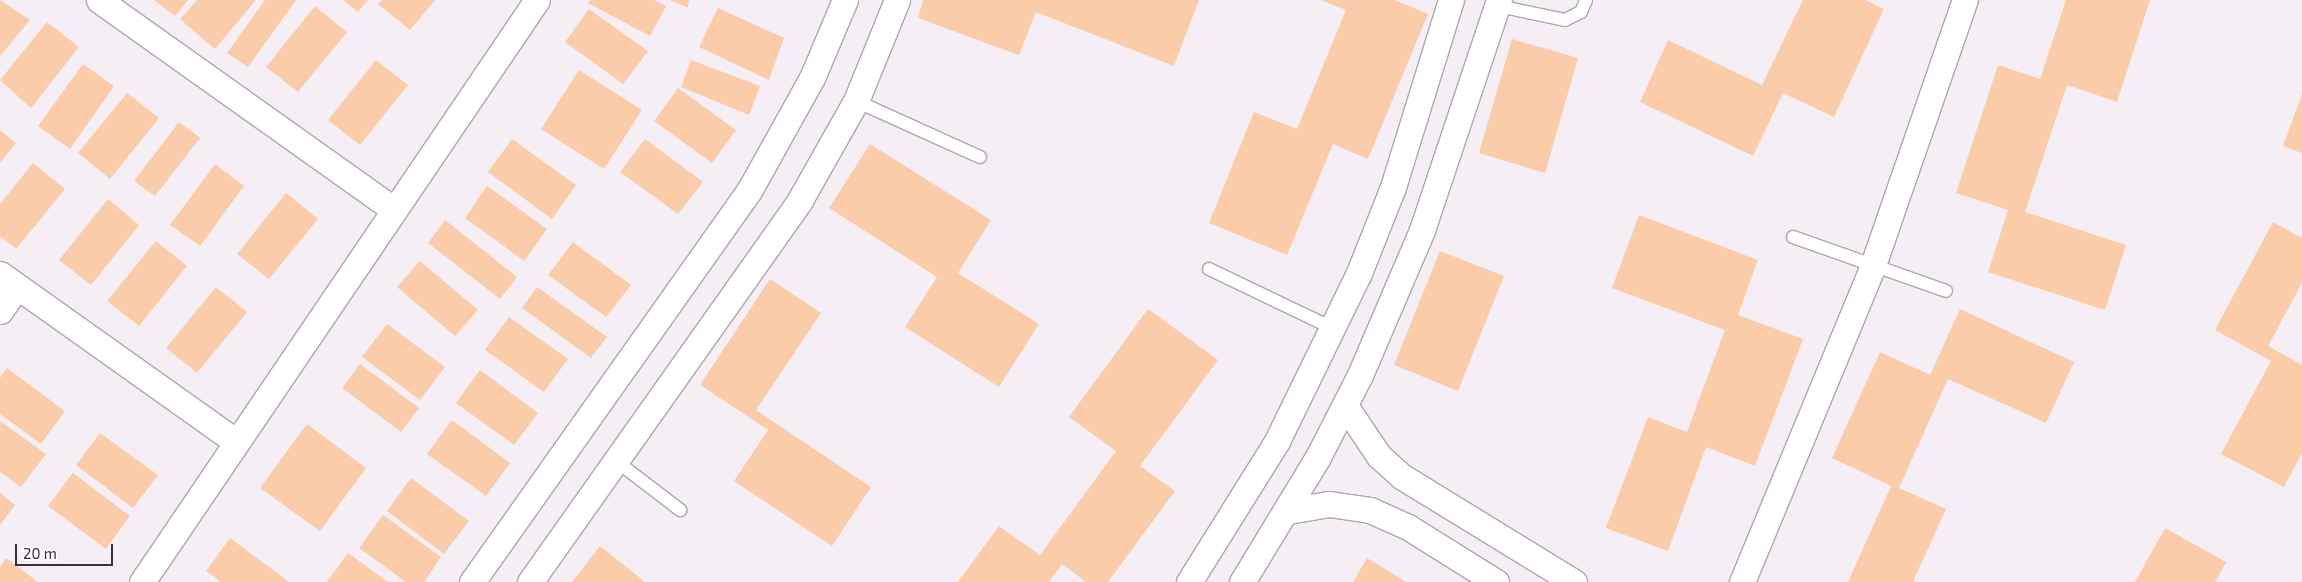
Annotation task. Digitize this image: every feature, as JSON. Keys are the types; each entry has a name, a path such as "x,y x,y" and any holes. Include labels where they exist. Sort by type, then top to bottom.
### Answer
{"street":[{"path":"99,0 394,210"},
{"path":"142,582 538,0"},
{"path":"472,582 749,191 812,78 845,0"},
{"path":"530,582 800,200 856,101 897,0"},
{"path":"1189,582 1277,441 1334,329 1393,187 1451,0"},
{"path":"1742,582 1873,265 1965,0"},
{"path":"1242,582 1288,511 1346,407 1422,230 1498,3"},
{"path":"0,311 9,281 236,442"},
{"path":"1346,407 1379,456 1401,476 1574,582"},
{"path":"1288,511 1329,504 1350,505 1390,517 1496,582"},
{"path":"1427,540 1447,505"}],"lane":[{"path":"1498,3 1565,20 1581,12 1586,0"},
{"path":"856,101 980,157"},
{"path":"1792,237 1946,291"},
{"path":"1209,269 1334,329"},
{"path":"616,461 680,510"}],"building":[{"path":"0,0 30,20 0,56"},
{"path":"154,0 188,0 175,16"},
{"path":"197,0 256,0 215,49 180,19"},
{"path":"265,0 296,0 248,67 227,53"},
{"path":"343,0 368,0 358,12"},
{"path":"382,0 435,0 410,30 378,4"},
{"path":"590,0 654,0 666,6 650,36 588,3"},
{"path":"670,0 689,0 688,8"},
{"path":"923,0 1199,0 1174,66 1036,12 1019,55 918,18"},
{"path":"1321,0 1395,0 1428,14 1368,159 1333,144 1287,255 1209,223 1254,112 1297,129 1346,10"},
{"path":"1803,0 1865,0 1884,9 1834,117 1783,93 1753,156 1640,102 1668,40 1762,85"},
{"path":"2066,0 2150,0 2117,102 2067,85 2025,212 2126,245 2105,310 1988,272 2008,210 1956,193 1998,65 2040,79"},
{"path":"315,6 347,32 298,92 266,67"},
{"path":"718,8 784,38 769,80 699,47"},
{"path":"589,9 648,51 623,84 565,42"},
{"path":"47,22 79,47 31,108 0,80"},
{"path":"1512,39 1578,58 1545,173 1479,153"},
{"path":"376,60 408,85 360,145 328,120"},
{"path":"691,60 760,86 749,115 681,87"},
{"path":"83,64 114,86 70,149 38,126"},
{"path":"579,70 642,110 604,169 541,129"},
{"path":"678,88 736,130 712,163 654,121"},
{"path":"127,93 159,118 110,179 78,153"},
{"path":"2302,94 2302,153 2283,146"},
{"path":"179,122 200,138 155,196 134,181"},
{"path":"0,130 16,143 0,163"},
{"path":"512,139 576,185 552,219 488,172"},
{"path":"645,139 703,182 678,214 620,172"},
{"path":"870,144 991,220 958,273 1039,324 999,387 905,327 937,277 829,208"},
{"path":"33,163 65,189 16,249 0,236 0,204"},
{"path":"215,164 244,186 200,246 170,225"},
{"path":"487,186 547,229 524,261 465,218"},
{"path":"286,193 318,219 269,279 237,254"},
{"path":"108,199 139,225 91,285 59,260"},
{"path":"1639,215 1758,260 1738,315 1803,339 1755,466 1706,447 1668,551 1606,528 1648,417 1687,432 1725,330 1612,288"},
{"path":"445,220 517,277 500,299 428,243"},
{"path":"2273,222 2302,238 2302,283 2268,346 2302,365 2302,453 2284,487 2221,454 2271,361 2215,330"},
{"path":"156,241 187,266 139,326 107,301"},
{"path":"573,242 631,285 606,317 548,275"},
{"path":"1440,251 1504,276 1458,391 1394,365"},
{"path":"420,261 478,310 455,336 397,287"},
{"path":"770,279 821,313 756,410 871,487 832,546 734,481 768,430 700,385"},
{"path":"216,287 247,312 197,373 166,348"},
{"path":"537,287 607,337 591,358 522,308"},
{"path":"1148,309 1218,360 1140,466 1175,491 1108,582 1086,582 1062,564 1049,582 958,582 999,526 1040,555 1116,451 1069,417"},
{"path":"1960,309 2074,362 2046,423 1948,379 1899,488 1946,509 1913,582 1848,582 1891,486 1832,458 1880,352 1930,375"},
{"path":"509,317 568,359 544,392 485,350"},
{"path":"387,324 445,367 420,400 362,357"},
{"path":"360,364 419,408 401,432 342,388"},
{"path":"7,368 65,411 41,444 0,414 0,378"},
{"path":"480,370 538,413 514,445 456,403"},
{"path":"452,420 510,463 486,496 427,454"},
{"path":"0,421 46,454 21,487 0,472"},
{"path":"307,424 366,468 320,531 260,488"},
{"path":"100,433 158,475 133,508 76,465"},
{"path":"73,473 130,516 106,549 48,506"},
{"path":"411,478 469,521 444,554 387,511"},
{"path":"0,493 15,505 0,525"},
{"path":"383,515 441,557 424,582 406,582 359,548"},
{"path":"2165,528 2226,562 2215,582 2135,582"},
{"path":"230,538 288,581 221,582 206,571"},
{"path":"600,546 645,582 572,582"},
{"path":"348,553 388,582 327,582"},
{"path":"6,558 38,582 0,582 0,567"},
{"path":"1367,558 1406,582 1353,582"}]}
